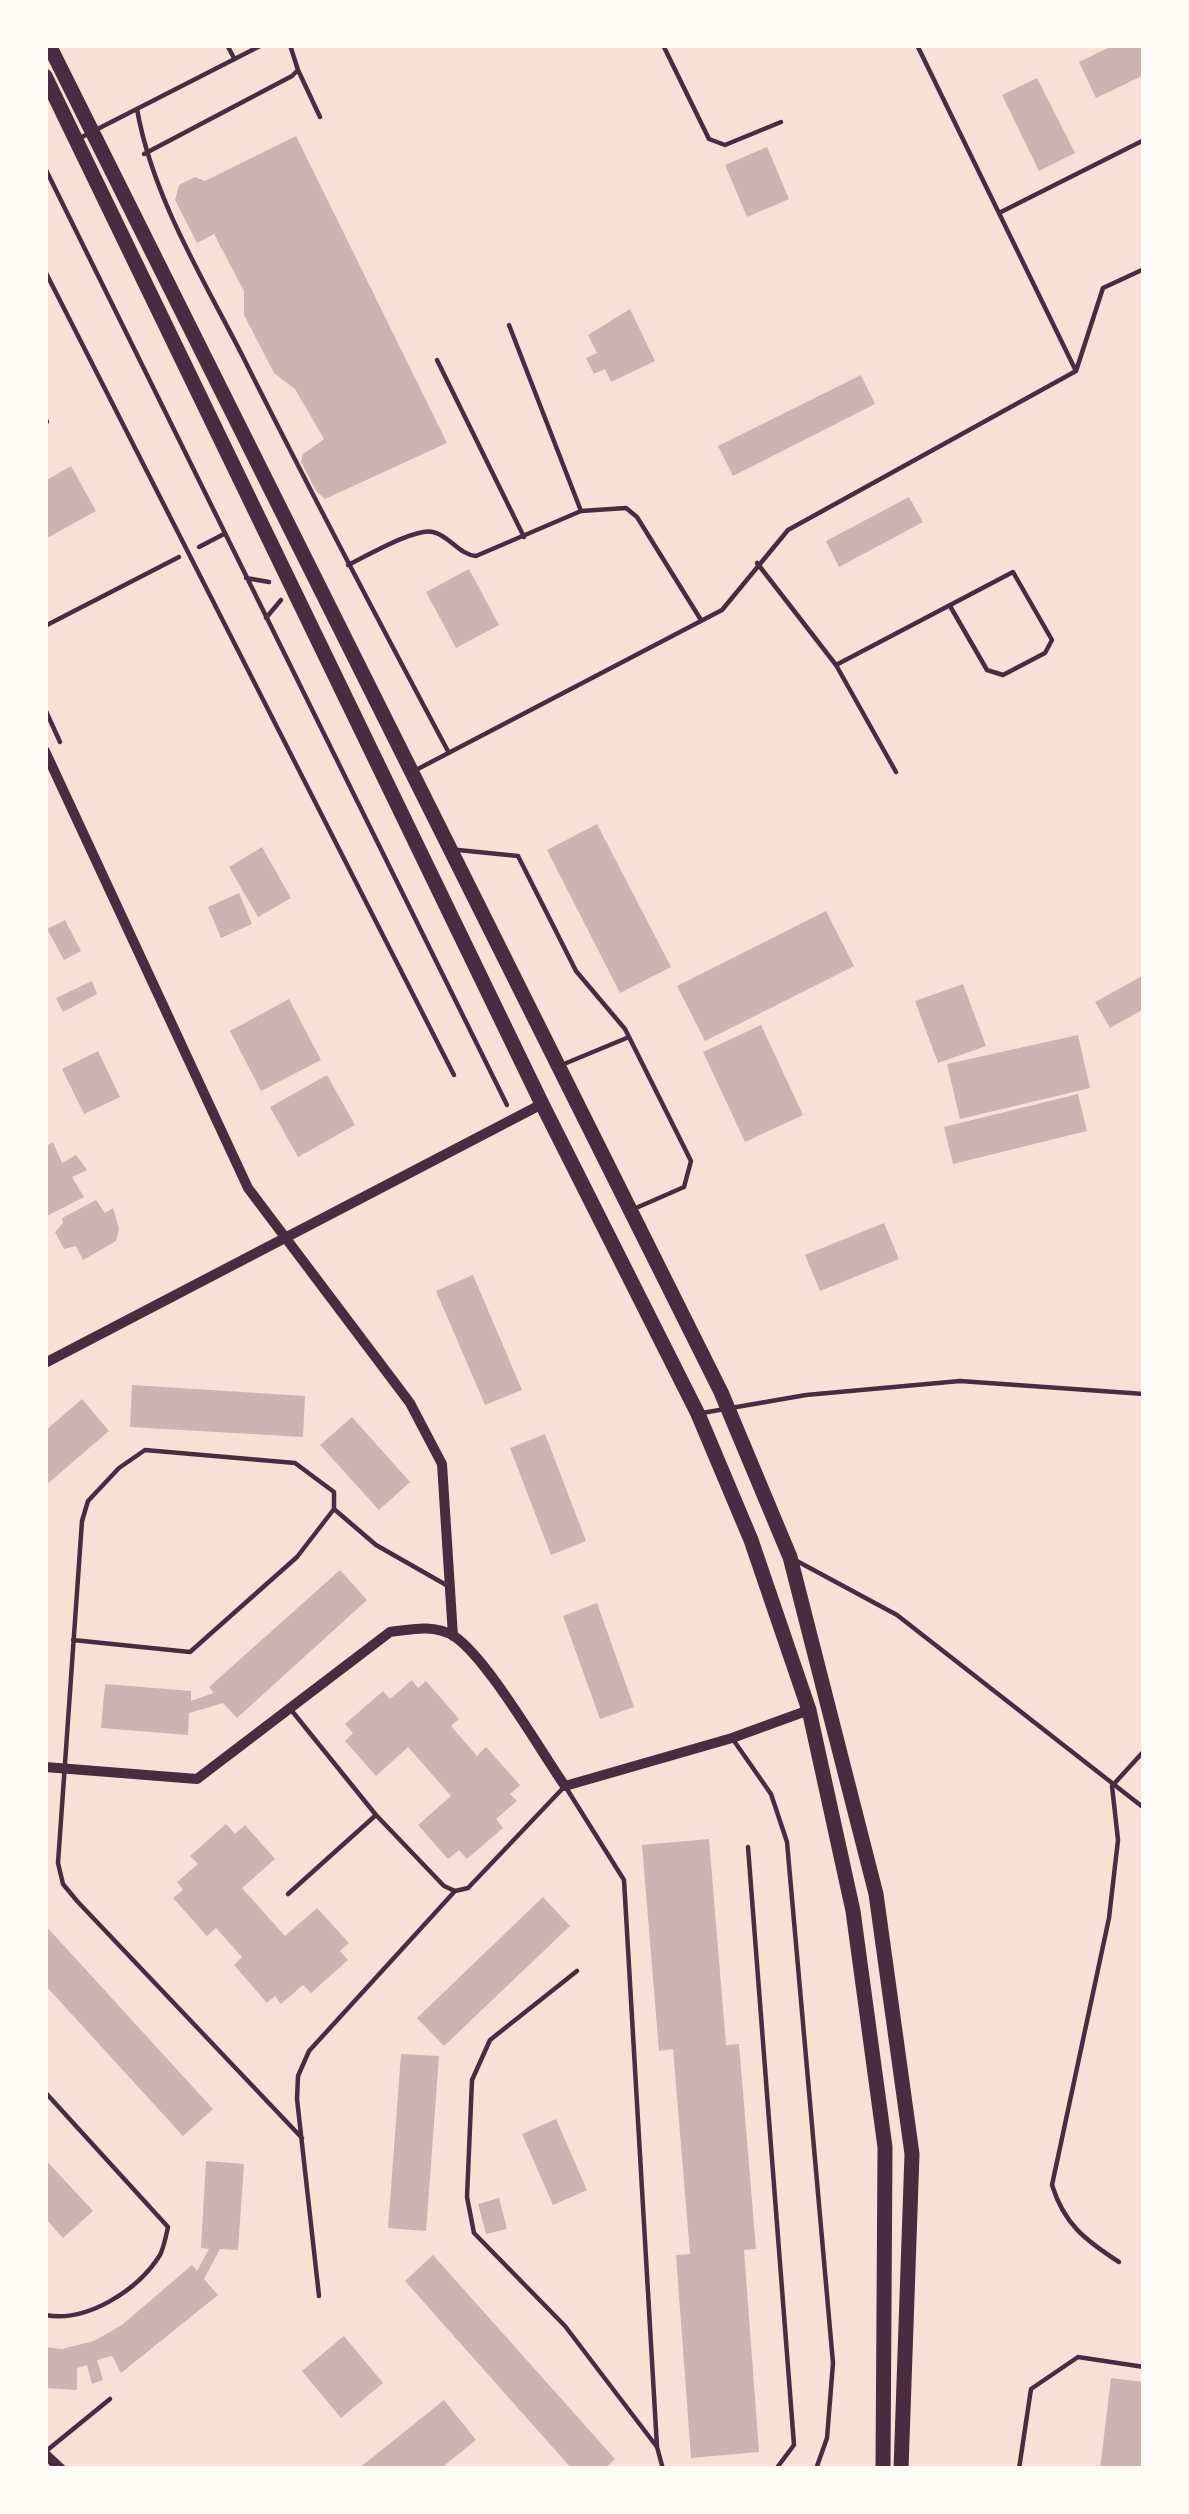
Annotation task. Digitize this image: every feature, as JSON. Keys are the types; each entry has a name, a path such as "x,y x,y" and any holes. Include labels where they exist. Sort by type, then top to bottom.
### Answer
{"main road":[{"path":"49,45 57,96"},
{"path":"45,76 85,135 414,771 727,1410 790,1557 876,1894 912,2154 901,2469"},
{"path":"85,135 542,1103 698,1414 752,1540 809,1710 853,1911 885,2147 883,2469"},
{"path":"542,1103 569,1087"},
{"path":"809,1710 826,1705"}],"street":[{"path":"45,751 248,1188 410,1403 442,1464 453,1636"},
{"path":"45,1363 542,1103"},
{"path":"45,1767 197,1779 390,1632 430,1627 453,1636 477,1658 565,1786 732,1738 809,1710"},
{"path":"45,2453 62,2469"}],"lane":[{"path":"227,45 234,58"},
{"path":"85,135 262,45"},
{"path":"290,45 320,117"},
{"path":"663,45 709,139 725,145 781,122"},
{"path":"917,45 1076,371"},
{"path":"144,154 298,70"},
{"path":"136,109 144,154 348,565 449,753"},
{"path":"999,213 1144,140"},
{"path":"414,771 722,610 788,530 1076,371 1103,288 1144,269"},
{"path":"45,271 454,1075"},
{"path":"509,326 581,511"},
{"path":"436,361 524,537"},
{"path":"348,565 422,532 437,533 469,556 581,511 626,508 701,620"},
{"path":"757,563 836,665 896,772"},
{"path":"836,665 950,605 1013,572 1052,640 1045,653 1004,675 987,670 950,605"},
{"path":"452,850 518,856 576,971 629,1037 691,1161 684,1187 631,1211"},
{"path":"559,1066 629,1037"},
{"path":"698,1414 806,1395 960,1382 1144,1394"},
{"path":"73,1640 190,1652 297,1556 334,1509 334,1492 295,1463 145,1450 119,1468 88,1501 82,1521 73,1640 58,1863 63,1884 302,2138"},
{"path":"334,1509 376,1545 448,1586"},
{"path":"790,1557 897,1615 1144,1808"},
{"path":"288,1707 376,1815 455,1891"},
{"path":"732,1738 771,1794 787,1842 833,2363 826,2438 816,2469"},
{"path":"1119,2262 1084,2240 1068,2223 1052,2185 1109,1918 1118,1840 1112,1786 1144,1751"},
{"path":"319,2296 298,2075 310,2051 455,1891 468,1888 565,1786 624,1880 662,2469"},
{"path":"288,1894 376,1815"},
{"path":"748,1846 794,2445 776,2469"},
{"path":"577,1971 490,2040 472,2080 467,2197 474,2234 565,2326 657,2447"},
{"path":"45,2092 168,2227 161,2253 124,2294 90,2309 52,2318 45,2315"},
{"path":"1019,2469 1030,2389 1078,2357 1144,2367"},
{"path":"45,2453 110,2399"}],"path":[{"path":"45,168 513,1118"},
{"path":"45,626 224,534"}],"building":[{"path":"1114,45 1144,45 1144,75 1096,98 1079,62"},
{"path":"1037,78 1075,153 1039,171 1002,95"},
{"path":"296,136 447,443 325,499 301,462 303,454 324,439 295,389 274,373 244,315 244,291 214,234 197,243 175,200 179,185 195,177 205,181"},
{"path":"767,147 789,199 747,217 725,165"},
{"path":"630,309 655,361 611,382 605,369 594,374 586,358 597,353 588,335"},
{"path":"861,375 875,404 733,476 718,446"},
{"path":"71,466 96,511 47,538 45,481"},
{"path":"909,497 923,522 839,567 826,541"},
{"path":"469,569 499,625 456,648 426,592"},
{"path":"597,824 671,967 620,993 547,850"},
{"path":"262,847 291,898 258,917 229,867"},
{"path":"239,893 252,924 221,938 208,907"},
{"path":"826,911 854,966 705,1041 677,986"},
{"path":"65,920 81,951 64,960 47,929"},
{"path":"1144,975 1144,1009 1110,1028 1095,1002"},
{"path":"92,981 97,994 63,1012 56,998"},
{"path":"963,984 986,1046 938,1063 915,1001"},
{"path":"289,999 321,1060 261,1091 230,1031"},
{"path":"761,1025 803,1115 745,1142 703,1052"},
{"path":"1078,1035 1090,1088 960,1119 947,1064"},
{"path":"98,1051 120,1097 84,1114 62,1069"},
{"path":"327,1075 355,1125 298,1157 270,1107"},
{"path":"1078,1094 1087,1131 953,1164 944,1127"},
{"path":"53,1142 62,1163 76,1155 87,1170 72,1177 84,1197 45,1217 45,1147"},
{"path":"96,1200 105,1213 113,1208 119,1229 116,1241 83,1260 76,1246 64,1249 55,1232 62,1218"},
{"path":"884,1223 899,1259 820,1291 805,1255"},
{"path":"473,1275 522,1390 485,1405 436,1291"},
{"path":"132,1385 305,1396 303,1437 130,1427"},
{"path":"82,1399 109,1431 45,1486 45,1431"},
{"path":"352,1417 410,1482 379,1510 320,1445"},
{"path":"545,1434 586,1541 551,1555 510,1448"},
{"path":"340,1570 367,1600 237,1718 223,1703 189,1713 188,1735 101,1728 105,1684 191,1691 191,1701 214,1693 209,1687"},
{"path":"597,1603 634,1707 600,1719 563,1616"},
{"path":"412,1680 418,1688 426,1681 459,1719 451,1726 477,1756 486,1747 520,1785 510,1794 517,1801 496,1819 503,1828 467,1859 459,1850 448,1859 418,1825 451,1796 408,1747 376,1776 345,1741 353,1733 345,1724 383,1691 390,1699"},
{"path":"226,1824 235,1834 245,1825 275,1859 242,1888 285,1936 317,1908 349,1943 340,1951 348,1960 311,1993 303,1985 281,2004 275,1996 267,2003 234,1965 242,1957 216,1928 207,1936 173,1898 183,1890 177,1882 198,1864 190,1856"},
{"path":"709,1839 726,2045 739,2044 756,2249 744,2250 759,2452 691,2458 676,2255 690,2254 673,2049 659,2051 642,1845"},
{"path":"543,1897 570,1926 444,2046 417,2018"},
{"path":"45,1925 213,2109 183,2136 45,1985"},
{"path":"401,2054 439,2056 426,2231 388,2228"},
{"path":"556,2119 587,2190 553,2205 522,2134"},
{"path":"45,2159 93,2211 63,2238 45,2218"},
{"path":"206,2161 244,2164 238,2250 220,2249 204,2279 218,2295 121,2373 112,2356 97,2360 103,2380 92,2384 87,2365 77,2368 77,2390 45,2388 45,2347 62,2349 94,2341 122,2325 192,2265 197,2271 209,2249 201,2248"},
{"path":"499,2198 507,2229 486,2234 478,2204"},
{"path":"433,2255 615,2459 604,2469 572,2469 405,2281"},
{"path":"344,2336 383,2383 341,2418 302,2371"},
{"path":"1111,2378 1144,2382 1144,2469 1100,2469"},
{"path":"444,2400 476,2440 440,2469 358,2469"}]}
